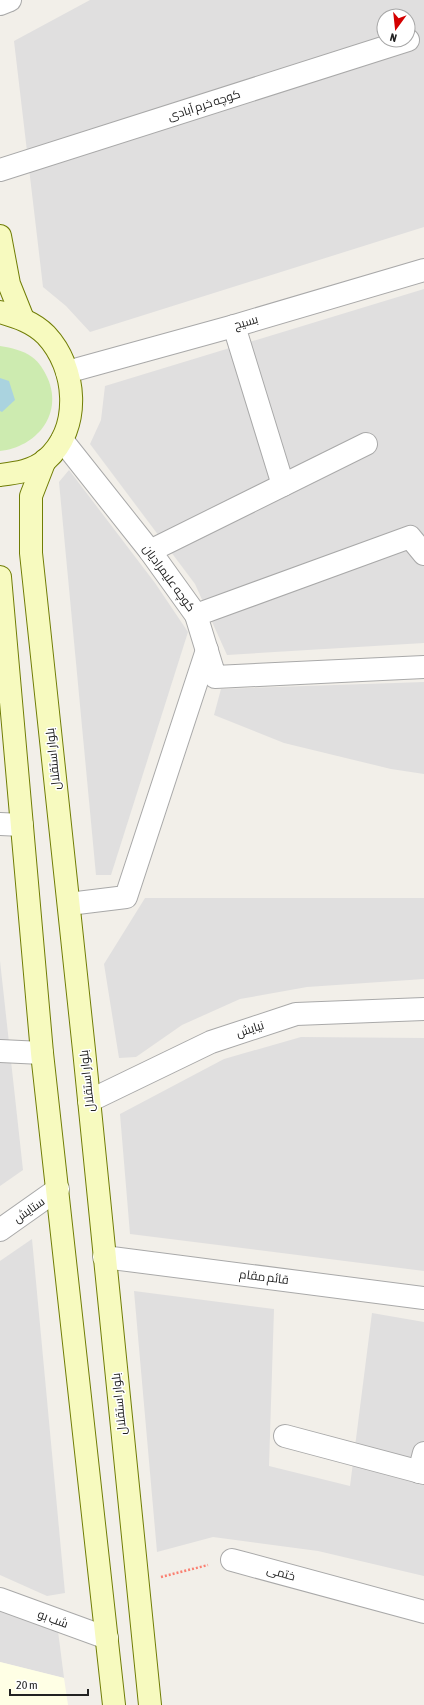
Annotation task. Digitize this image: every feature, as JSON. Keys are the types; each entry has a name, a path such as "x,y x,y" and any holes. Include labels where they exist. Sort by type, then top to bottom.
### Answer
{"main road":[{"path":"0,236 9,284 23,319"},
{"path":"0,312 23,319 45,335 62,358 71,385 71,414 62,440 45,460 21,473 0,475"},
{"name":"بلوار استقلال","path":"45,460 31,496 31,553 69,904 150,1705"},
{"path":"0,577 42,1053 114,1705"}],"street":[{"path":"0,4 10,0"},
{"name":"کوچه خرم آبادی","path":"0,170 383,48"},
{"name":"بسیج","path":"67,372 234,326 424,270"},
{"path":"234,326 283,485"},
{"name":"کوچه علیمرادیان","path":"62,440 150,551 196,615 215,677 424,667"},
{"path":"150,551 366,444"},
{"path":"196,615 410,537 424,554"},
{"path":"69,904 126,896 207,650"},
{"path":"0,824 22,825"},
{"name":"نیایش","path":"89,1101 211,1042 296,1014 424,1009"},
{"path":"0,1052 42,1053"},
{"name":"ستایش","path":"0,1230 58,1189"},
{"name":"قائم مقام","path":"104,1257 424,1298"},
{"path":"285,1436 422,1466"},
{"name":"ختمی","path":"232,1560 424,1612"},
{"name":"شب بو","path":"0,1599 107,1638"}],"path":[{"path":"137,1582 232,1560"}],"shaded area":[{"path":"90,0 424,0 424,227 90,332 66,306 43,287 14,41"},
{"path":"424,289 424,643 227,655 195,584 90,444 101,420 105,386"},
{"path":"69,470 155,583 188,632 111,875 96,875 59,482"},
{"path":"424,682 424,774 391,769 284,743 214,715 221,689"},
{"path":"145,898 424,898 424,979 307,987 240,999 182,1025 136,1057 119,1058 104,964"},
{"path":"0,961 23,1170 0,1186"},
{"path":"301,1037 424,1038 424,1271 130,1234 120,1114 224,1059"},
{"path":"32,1239 65,1593 47,1596 0,1575 0,1261"},
{"path":"134,1291 274,1309 269,1466 350,1486 372,1313 424,1322 424,1576 318,1551 213,1537 157,1552"},
{"path":"0,1609 58,1631 64,1678 0,1662"},
{"path":"0,1662 64,1678 68,1705 0,1705"}],"green space":[{"path":"0,346 21,351 37,361 48,379 52,392 52,405 49,417 35,436 25,443 0,451"}],"water":[{"path":"0,378 9,381 15,400 2,412 0,411"}]}
